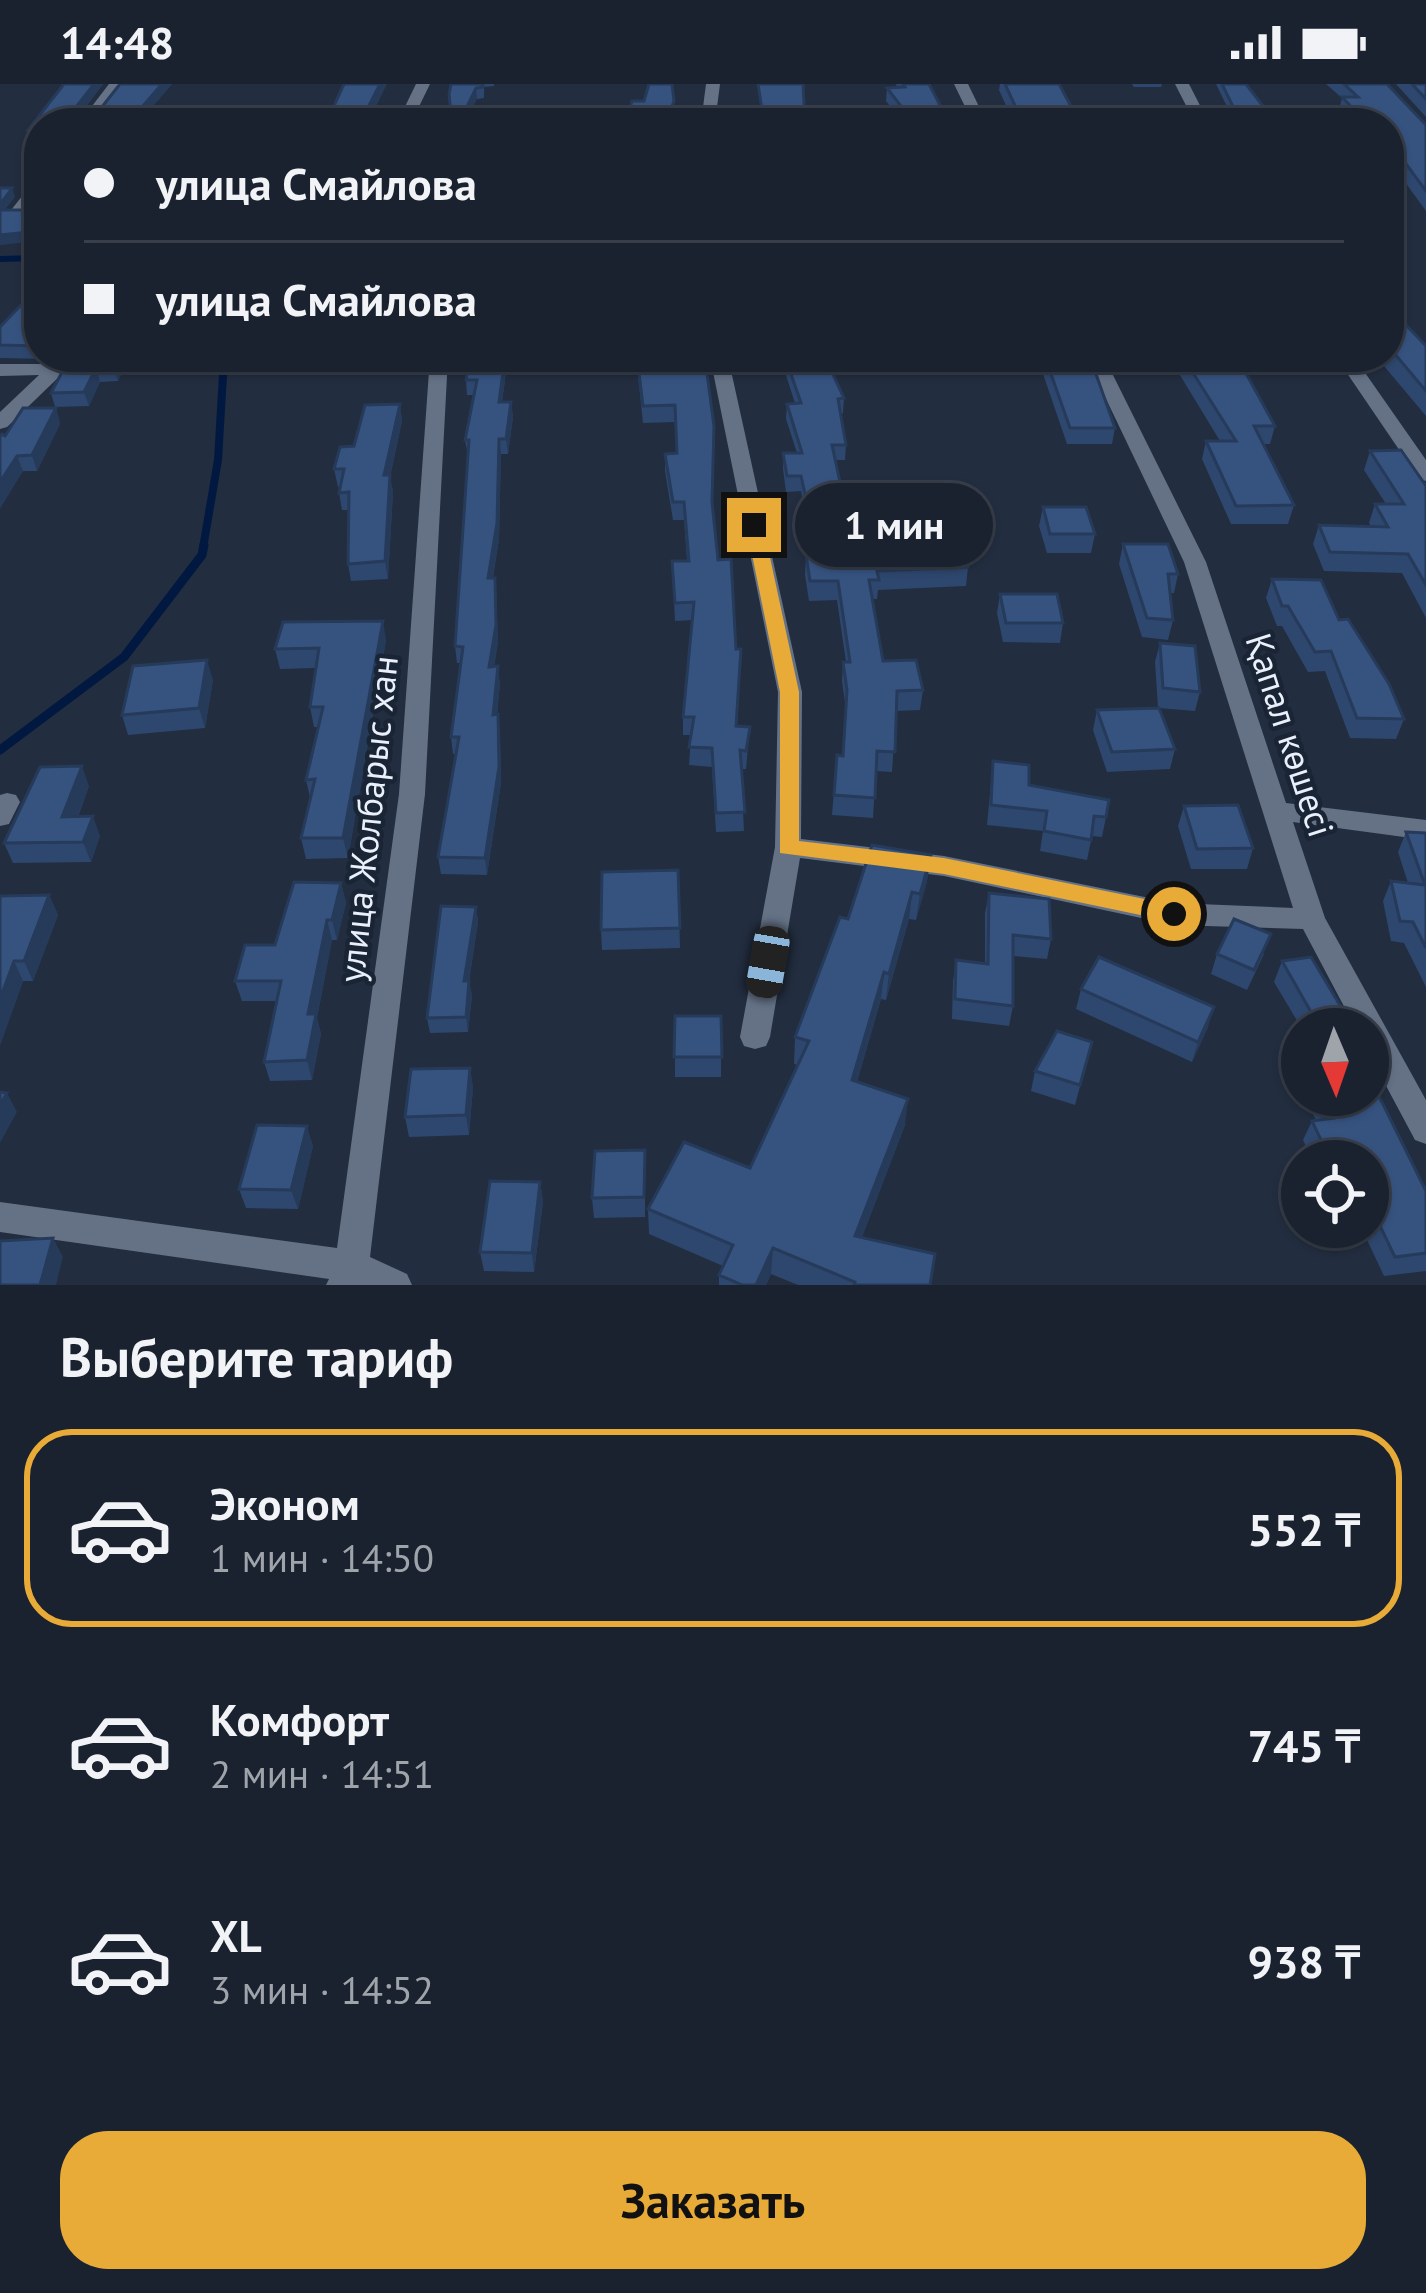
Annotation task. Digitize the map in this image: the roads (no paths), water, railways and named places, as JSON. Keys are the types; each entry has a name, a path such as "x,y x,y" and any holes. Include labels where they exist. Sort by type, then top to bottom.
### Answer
{"street":[{"path":"98,108 116,84"},
{"path":"16,214 24,204"},
{"path":"0,423 50,372"},
{"name":"улица Жолбарыс хан","path":"348,1275 412,794 438,372"},
{"path":"722,372 790,692 788,848 755,1037"},
{"name":"Қапал көшесі","path":"1102,372 1195,562 1311,920 1426,1130"},
{"path":"1355,372 1426,475"},
{"path":"1277,812 1426,830"},
{"path":"788,848 944,866 1174,914 1311,920"},
{"path":"0,1217 395,1285"}],"waterway":[{"path":"0,259 24,258"},
{"path":"203,548 218,460 225,372"},
{"path":"0,750 124,657 202,555 204,545"}]}
